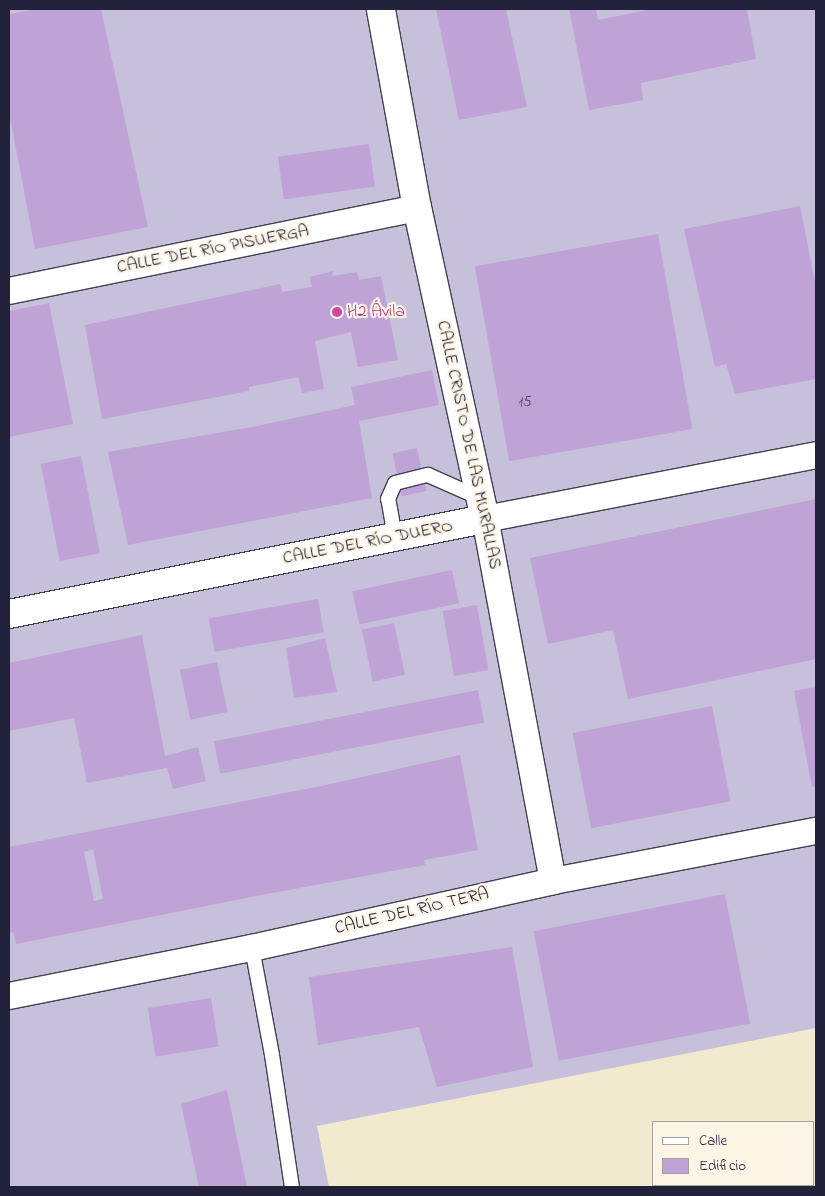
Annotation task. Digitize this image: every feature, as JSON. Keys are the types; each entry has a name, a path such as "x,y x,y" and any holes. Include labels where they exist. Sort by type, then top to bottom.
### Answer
{"street":[{"name":"CALLE CRISTO DE LAS MURALLAS","path":"381,9 417,208 483,509 553,881"},
{"name":"CALLE DEL RÍO PISUERGA","path":"9,291 417,208"},
{"name":"CALLE DEL RÍO DUERO","path":"9,614 395,538 483,509 816,455"},
{"name":"CALLE DEL RÍO TERA","path":"9,996 252,948 553,881 816,831"}],"lane":[{"path":"395,538 388,499 395,483 428,475 483,509"},
{"path":"252,948 272,1055 292,1187"}],"shaded area":[{"path":"9,9 816,9 816,1028 317,1126 329,1187 9,1187"}],"building":[{"path":"37,9 101,9 148,227 35,249 9,112 9,14"},
{"path":"436,9 506,9 527,107 459,120"},
{"path":"569,9 596,9 598,20 652,9 747,9 756,59 641,83 643,100 589,110"},
{"path":"369,144 375,187 284,199 278,157"},
{"path":"800,206 816,287 816,379 735,394 726,364 715,367 684,229"},
{"path":"658,234 692,429 509,461 475,266"},
{"path":"333,271 332,276 357,272 359,280 381,276 398,360 358,367 351,332 315,341 324,389 302,393 298,377 249,387 249,391 102,419 85,325 280,284 282,292 312,287 310,277"},
{"path":"49,303 73,424 9,437 9,311"},
{"path":"432,370 439,405 359,421 372,498 128,545 108,452 257,426 355,405 351,387"},
{"path":"417,448 426,491 402,496 393,453"},
{"path":"81,456 100,553 60,561 41,464"},
{"path":"816,499 816,659 628,699 613,630 548,644 530,558"},
{"path":"452,570 459,603 359,624 352,591"},
{"path":"318,599 324,632 215,652 209,618"},
{"path":"477,605 488,670 454,676 443,611"},
{"path":"394,623 405,675 373,682 362,630"},
{"path":"142,635 165,756 198,747 206,781 173,789 167,768 87,783 74,718 9,731 9,663"},
{"path":"325,638 337,692 294,698 286,648"},
{"path":"217,662 228,712 190,720 180,670"},
{"path":"816,687 816,786 812,787 794,691"},
{"path":"478,690 484,722 220,774 214,741"},
{"path":"712,706 731,801 591,828 573,733"},
{"path":"460,755 478,850 424,860 425,865 261,895 16,944 13,932 9,933 9,847 326,785","holes":["93,849 103,899 94,901 84,852"]},
{"path":"725,894 750,1024 559,1061 534,931"},
{"path":"512,947 533,1067 437,1087 419,1027 318,1045 309,977"},
{"path":"211,998 219,1046 155,1056 148,1008"},
{"path":"227,1090 247,1187 199,1187 181,1104"}],"place":[{"name":"H2 Ávila","path":"337,312"}]}
